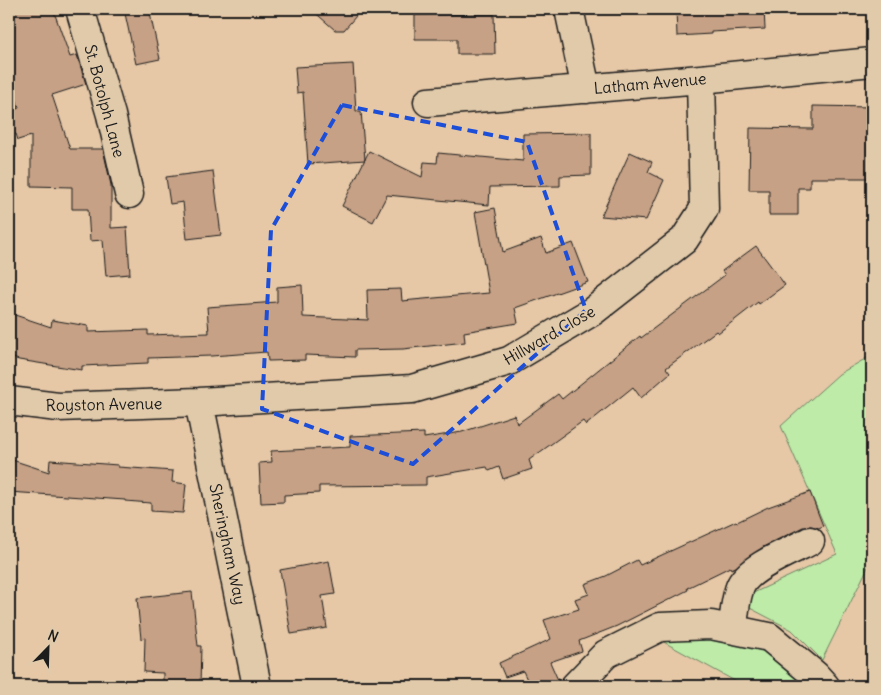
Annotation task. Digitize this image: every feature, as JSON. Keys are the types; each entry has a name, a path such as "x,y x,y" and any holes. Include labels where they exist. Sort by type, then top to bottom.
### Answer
{"street":[{"name":"St. Botolph Lane","path":"80,9 111,115 129,194"},
{"path":"569,9 586,89"},
{"name":"Latham Avenue","path":"428,102 701,79 872,62"},
{"name":"Hillward Close","path":"199,402 412,389 509,361 593,311 684,240 704,208 701,79"},
{"name":"Royston Avenue","path":"9,401 58,407 199,402"},
{"name":"Sheringham Way","path":"199,402 257,686"},
{"path":"733,630 736,599 745,578 765,564 810,541"},
{"path":"574,686 606,654 660,627 711,625 769,636 826,686"}],"highlighted area":[{"path":"342,105 527,142 586,310 413,464 262,409 271,230"}],"green space":[{"path":"872,355 872,559 822,660 792,630 748,607 749,595 837,554 781,426 839,374"},
{"path":"684,633 744,644 769,653 811,686 744,686 660,640"}],"building":[{"path":"9,9 53,9 70,57 77,55 86,84 52,95 70,149 103,149 111,185 111,228 127,227 130,274 106,276 103,240 90,241 88,209 72,209 72,187 31,186 31,136 18,140 16,134 9,136 9,112 19,108 9,76"},
{"path":"124,9 149,9 160,59 136,64"},
{"path":"311,9 362,9 344,30 335,30"},
{"path":"676,9 764,9 765,29 677,36"},
{"path":"494,14 495,54 457,54 457,39 415,39 415,15"},
{"path":"353,64 356,111 361,111 365,160 308,164 303,92 297,93 295,67"},
{"path":"813,106 872,107 872,178 810,178 810,188 798,188 798,215 769,215 769,190 749,190 750,128 813,129"},
{"path":"591,133 591,175 560,176 560,186 490,187 489,205 387,195 373,222 342,206 369,151 422,177 424,162 437,163 438,153 523,161 523,134"},
{"path":"630,152 652,162 648,172 664,180 646,220 601,216"},
{"path":"213,171 221,235 187,239 183,202 170,204 166,177"},
{"path":"495,208 503,252 541,238 546,253 573,243 588,282 515,308 518,323 464,332 465,342 403,349 355,350 355,357 305,355 305,360 268,361 267,352 148,358 148,363 82,366 82,370 9,357 9,313 51,327 52,320 88,326 88,332 148,330 148,335 209,333 207,307 277,302 277,287 302,285 303,317 368,320 367,290 401,289 402,301 489,293 475,212"},
{"path":"756,246 785,285 759,304 758,302 718,333 716,331 666,368 670,373 641,398 633,387 586,425 583,421 529,460 532,469 503,479 499,467 489,471 487,467 426,477 426,485 319,486 319,493 284,495 284,502 261,503 259,463 272,462 271,451 350,447 350,436 424,433 424,438 462,432 514,415 517,424 558,394 562,399 640,336 641,338 725,275 722,271"},
{"path":"9,459 49,472 50,460 173,471 172,482 186,484 183,513 151,511 151,503 9,492"},
{"path":"810,492 823,526 819,528 803,527 763,547 736,567 731,569 730,567 687,588 688,590 617,626 579,641 582,651 550,662 558,680 544,686 530,686 523,671 505,677 499,663 551,639 544,620 579,609 575,599 589,594 585,584 606,576 637,560 640,565 768,507"},
{"path":"329,561 335,594 322,596 327,628 291,634 280,570"},
{"path":"192,592 198,646 201,646 200,686 163,685 163,673 144,672 145,638 141,639 137,598"}]}
